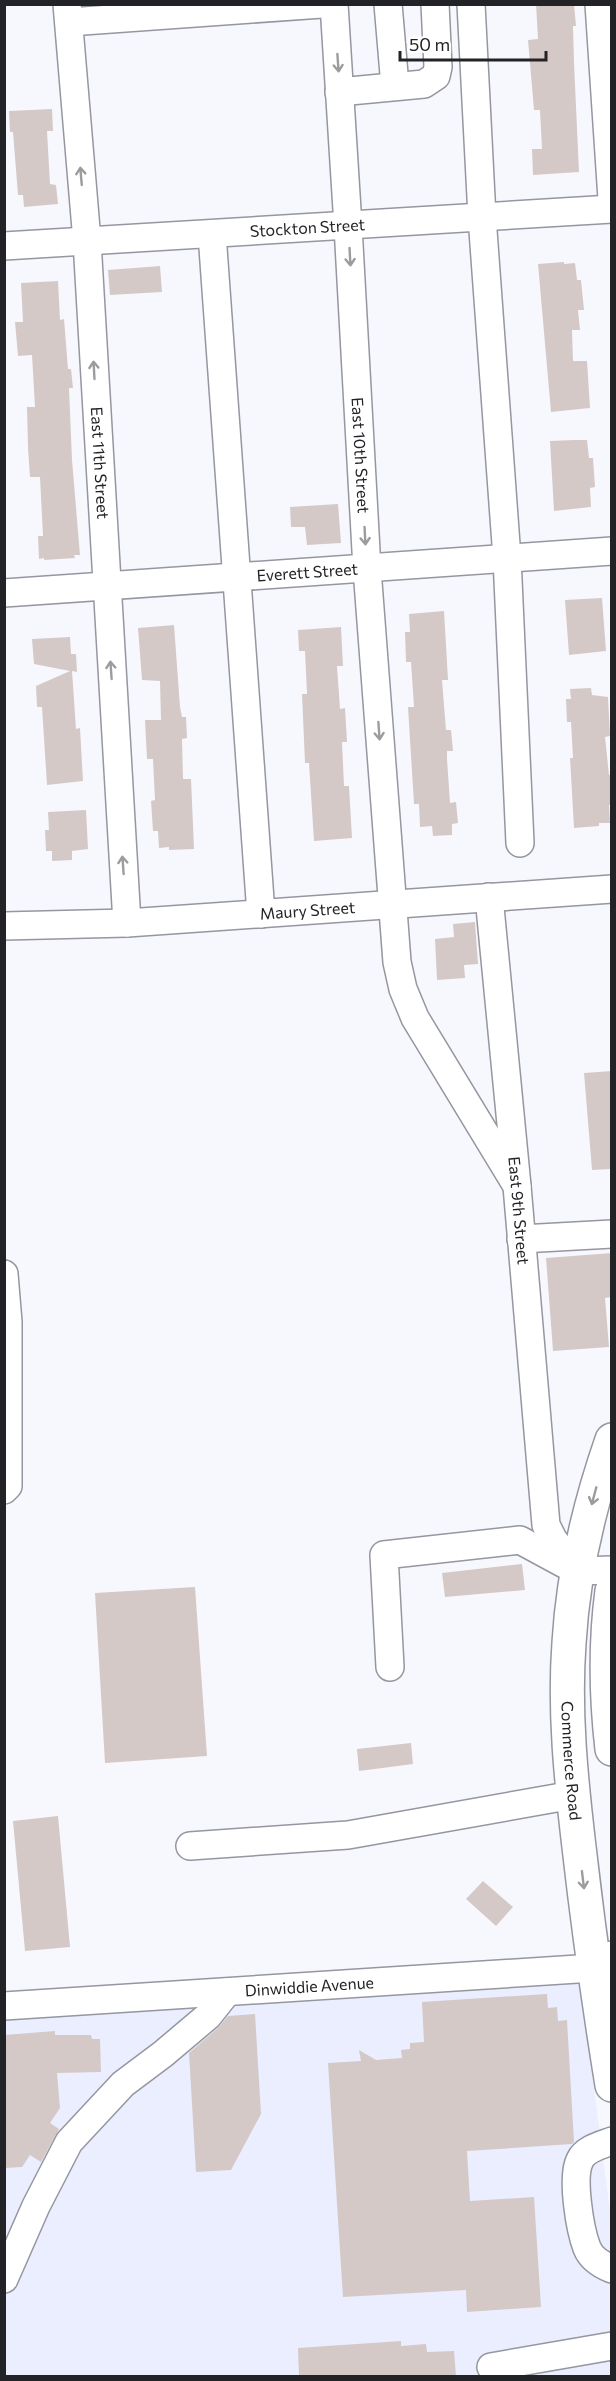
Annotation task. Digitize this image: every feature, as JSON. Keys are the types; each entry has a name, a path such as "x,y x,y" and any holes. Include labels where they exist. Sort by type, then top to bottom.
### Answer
{"main road":[{"name":"Commerce Road","path":"612,1440 592,1505 577,1571 567,1680 567,1715 573,1795 602,1962 612,2085"},
{"path":"611,1739 609,1642 612,1591"}],"street":[{"path":"68,13 322,4"},
{"name":"East 10th Street","path":"334,4 367,569 397,962 403,989 415,1018 517,1186"},
{"path":"388,4 395,86"},
{"path":"339,92 424,84 436,76 438,67 435,4"},
{"path":"471,4 482,217 507,558 520,843"},
{"path":"599,4 612,199"},
{"name":"East 11th Street","path":"68,13 87,241 127,923"},
{"name":"Stockton Street","path":"4,246 612,209"},
{"path":"212,234 261,914"},
{"name":"Everett Street","path":"4,593 106,588 612,550"},
{"name":"Maury Street","path":"4,926 127,923 612,889"},
{"name":"East 9th Street","path":"489,897 546,1524 553,1539 577,1571"},
{"path":"521,1239 612,1234"},
{"path":"4,1275 8,1322 8,1486 4,1490"},
{"path":"390,1666 384,1555 520,1540 577,1571 612,1570"},
{"path":"190,1846 348,1835 573,1795"},
{"name":"Dinwiddie Avenue","path":"4,2006 227,1992 602,1962"},
{"path":"4,2279 36,2206 69,2142 123,2084 164,2054 208,2016 227,1992"},
{"path":"612,2141 581,2157 576,2169 576,2199 587,2249 594,2259 612,2269"},
{"path":"491,2367 612,2346"}],"shaded area":[{"path":"579,1973 611,2219 611,2376 5,2376 5,2013"}],"building":[{"path":"536,4 574,4 579,172 533,175 532,149 542,149 540,110 534,110 528,40 538,39"},
{"path":"52,109 53,131 47,131 50,184 56,185 58,204 24,207 23,195 18,195 9,111"},
{"path":"564,262 564,264 575,263 577,280 581,280 584,310 578,310 580,330 572,330 573,361 587,361 590,408 551,412 538,264"},
{"path":"160,266 162,292 110,295 108,270"},
{"path":"58,281 60,320 64,319 68,369 71,369 73,388 69,388 72,460 80,555 74,555 75,558 44,560 44,558 39,559 38,536 43,536 40,477 30,477 28,448 27,407 35,407 32,355 18,356 15,322 23,322 21,283"},
{"path":"587,440 589,458 593,458 595,487 590,488 591,507 554,511 550,441"},
{"path":"338,504 341,543 307,545 305,527 291,527 290,507"},
{"path":"602,598 606,651 569,655 565,600"},
{"path":"444,611 448,680 442,680 446,730 451,730 453,751 447,751 447,759 450,803 456,802 458,823 452,824 452,835 433,836 432,826 420,827 419,804 414,804 408,707 414,707 411,662 406,662 405,632 410,632 409,614"},
{"path":"174,625 180,707 182,717 186,717 187,738 182,739 183,779 191,779 194,849 169,850 169,847 159,848 158,831 153,831 151,801 155,800 153,759 147,759 145,720 161,720 160,681 142,680 138,628"},
{"path":"341,627 343,666 337,666 340,709 345,708 347,742 342,742 344,786 349,786 352,838 314,841 309,763 305,763 302,694 307,694 305,651 299,651 298,630"},
{"path":"70,637 71,654 76,654 77,672 72,671 76,729 80,728 83,781 47,785 42,707 37,707 36,686 70,671 34,664 32,639"},
{"path":"591,688 592,695 608,697 610,736 605,737 609,775 612,775 610,823 574,828 570,758 573,758 571,722 567,722 566,699 571,699 570,689"},
{"path":"86,810 88,849 72,851 72,860 52,861 52,851 46,851 45,830 49,830 48,812"},
{"path":"475,922 478,964 464,965 465,978 437,980 435,939 454,937 453,924"},
{"path":"612,1071 612,1169 592,1170 584,1073"},
{"path":"612,1253 612,1297 605,1298 609,1347 553,1351 546,1258"},
{"path":"522,1564 525,1590 445,1597 442,1573"},
{"path":"195,1587 207,1756 105,1763 95,1593"},
{"path":"411,1743 413,1764 359,1771 357,1749"},
{"path":"58,1816 70,1947 25,1951 13,1821"},
{"path":"483,1881 513,1907 496,1926 466,1899"},
{"path":"547,1994 548,2008 557,2007 558,2021 567,2020 574,2142 572,2144 467,2151 470,2201 534,2197 541,2307 467,2312 466,2290 343,2297 328,2063 361,2061 359,2050 376,2060 402,2058 401,2050 410,2049 410,2043 424,2042 422,2002"},
{"path":"255,2014 261,2114 231,2170 196,2172 189,2053 218,2028 228,2016"},
{"path":"55,2031 55,2035 91,2035 92,2039 100,2039 101,2072 57,2073 60,2108 50,2123 59,2129 41,2162 30,2155 22,2167 4,2168 4,2035"},
{"path":"401,2341 401,2346 426,2344 427,2352 454,2351 456,2376 299,2376 298,2348"}]}
